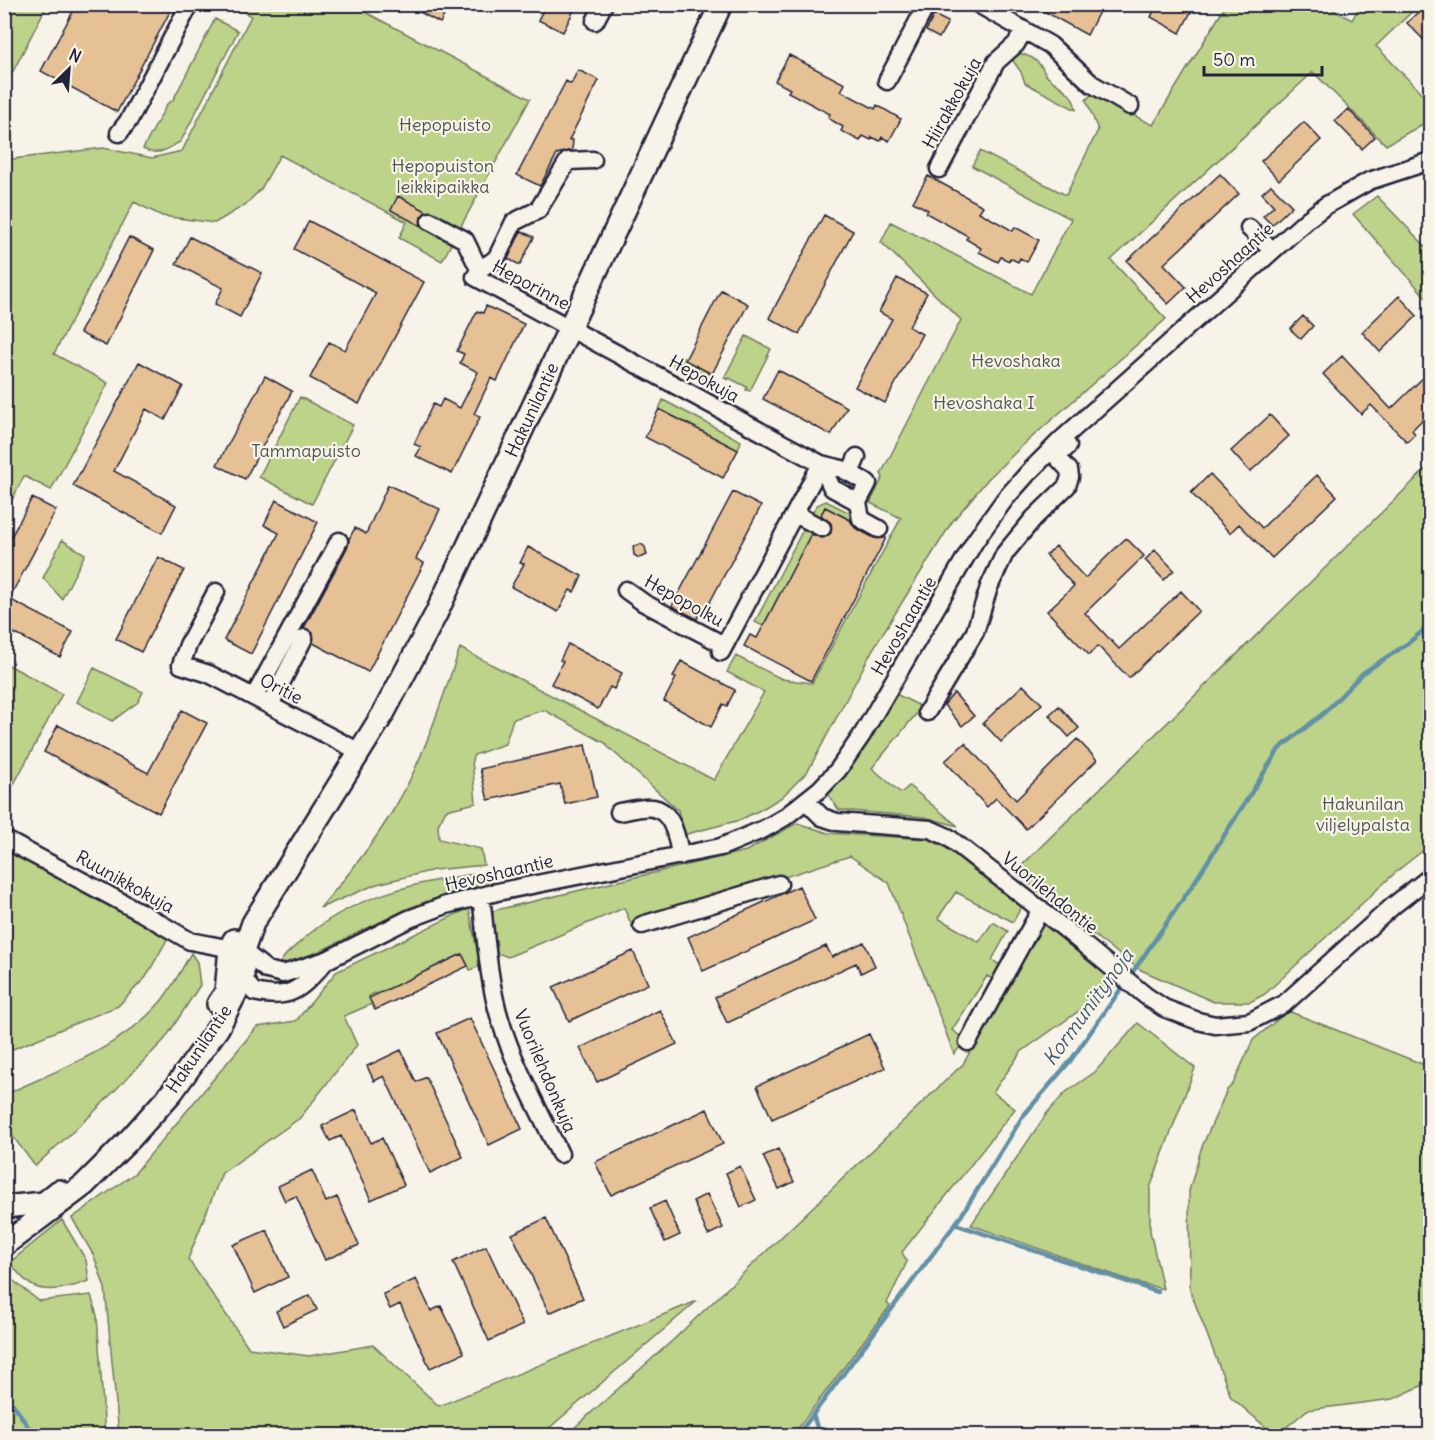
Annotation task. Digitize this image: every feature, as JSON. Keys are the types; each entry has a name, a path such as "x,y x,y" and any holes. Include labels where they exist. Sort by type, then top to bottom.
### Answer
{"main road":[{"name":"Hakunilantie","path":"4,1207 44,1203 87,1170 155,1097 184,1060 226,992 244,919 327,806 412,661 436,614 722,4"},
{"name":"Hakunilantie","path":"4,1245 84,1185 131,1138 165,1099 218,1028 243,979 236,950"}],"street":[{"path":"119,133 129,120 190,4"},
{"path":"595,21 604,4"},
{"path":"887,81 927,4"},
{"path":"978,4 1059,51 1092,84 1130,106"},
{"name":"Hiirakkokuja","path":"939,169 952,131 996,63 1016,44 1024,30"},
{"path":"430,221 465,240 477,273 485,264 494,261 497,257 514,222 538,210 568,161 593,160"},
{"name":"Hevoshaantie","path":"236,950 267,970 284,974 329,959 409,919 446,905 553,880 721,847 747,837 785,817 820,789 838,770 862,735 975,541 1005,499 1029,472 1062,439 1308,219 1351,190 1431,161"},
{"path":"1249,228 1272,250"},
{"name":"Heporinne","path":"477,273 569,327"},
{"name":"Hepokuja","path":"569,327 821,464 850,473"},
{"path":"927,712 975,632 992,580 1005,553 1034,518 1066,486 1070,477 1069,470 1057,457 1068,446 1062,439"},
{"path":"857,457 850,473 868,483 858,502 861,519 879,529"},
{"path":"821,464 832,488 858,502"},
{"path":"821,464 795,514 822,528"},
{"name":"Hepopolku","path":"626,590 722,649 749,585 795,514"},
{"path":"254,697 339,541"},
{"name":"Oritie","path":"216,592 188,645 181,665 209,674 360,752"},
{"path":"270,705 304,638"},
{"name":"Vuorilehdontie","path":"806,801 822,817 837,822 930,829 948,837 1041,909 1146,996 1164,1008 1215,1025 1249,1022 1284,1004 1394,905 1431,877"},
{"path":"619,812 652,808 660,811 677,832 680,856"},
{"name":"Ruunikkokuja","path":"4,839 190,941 236,950"},
{"path":"642,925 779,884"},
{"name":"Vuorilehdonkuja","path":"481,896 490,970 500,1019 523,1076 560,1154"},
{"path":"968,1042 1041,909"},
{"name":"Hevoshaantie","path":"243,979 254,992 284,995 308,981 329,959"}],"green space":[{"path":"4,5 47,5 8,81 4,79"},
{"path":"230,5 352,5 530,99 442,261 399,238 407,222 280,155 261,189 245,205 215,223 162,216 134,202 54,354 108,383 51,490 24,476 5,514 5,160 103,148 152,158 182,151 251,16"},
{"name":"Hevoshaka","path":"1226,5 1324,5 1352,20 1360,5 1419,5 1376,46 1430,102 1430,120 1386,145 1313,72 1111,260 1166,319 1022,446 988,479 952,522 873,649 808,771 782,797 740,820 683,835 678,810 607,744 544,710 513,719 505,744 474,755 472,760 476,803 446,810 438,825 439,839 481,849 484,865 434,870 377,884 320,908 368,848 405,790 431,730 460,648 714,780 764,692 727,672 736,656 782,679 812,683 901,518 870,503 883,477 881,474 961,320 881,242 891,222 1031,294 1071,219 972,166 980,151 1066,195 1098,130 1086,100 1095,91 1111,104 1153,125"},
{"path":"215,19 238,31 181,141 158,152 143,149 167,104 173,100"},
{"path":"1016,53 1030,57 1039,63 1047,77 1070,95 1076,110 1025,83 1021,72 1011,58"},
{"path":"1377,196 1430,251 1430,302 1353,214"},
{"path":"746,336 771,349 750,391 746,390 747,387 729,378 728,380 724,378"},
{"path":"680,356 714,376 710,385 673,365"},
{"name":"Tammapuisto","path":"300,397 353,425 312,504 259,477"},
{"path":"663,400 741,441 738,450 659,409"},
{"name":"Hakunilan viljelypalsta","path":"1430,465 1430,845 1397,871 1265,994 1250,1002 1214,1002 1141,970 1015,872"},
{"path":"826,501 852,514 857,523 825,507 819,519 814,517 812,513 817,505"},
{"path":"805,526 815,527 763,626 755,622"},
{"path":"62,540 85,554 62,599 43,578"},
{"path":"5,663 62,694 5,801"},
{"path":"94,668 143,692 138,702 112,721 77,702"},
{"path":"896,694 922,707 872,768 901,793 909,786 958,826 924,817 839,810 827,793 869,739"},
{"path":"797,823 828,833 927,839 946,847 1022,906 1013,922 956,892 938,918 979,942 993,922 1008,931 992,960 1003,967 995,980 987,976 952,1030 966,1040 954,1054 889,883 850,856 632,926 624,908 508,957 497,953 492,911 746,851"},
{"path":"4,845 169,936 146,977 118,1006 8,1051 4,1041"},
{"path":"488,872 492,884 442,896 409,908 298,962 286,965 280,963 288,952 319,927 363,902 437,880"},
{"path":"469,908 480,966 470,970 462,954 376,995 375,993 369,996 372,1004 344,1016 357,1045 300,1118 222,1173 188,1259 249,1348 309,1356 373,1345 439,1406 697,1301 541,1435 119,1435 105,1288 94,1256 72,1218 135,1173 257,1027 296,1021 336,972"},
{"path":"1044,923 1117,984 1021,1052 993,1092 1015,1109 902,1252 907,1262 887,1303 890,1306 793,1435 565,1436 672,1341 963,1064"},
{"path":"191,953 197,962 200,985 165,1039 90,1116 35,1166 5,1126 5,1097 13,1091 93,1054 130,1030 162,1000"},
{"path":"1288,1011 1430,1067 1430,1382 1393,1399 1307,1410 1276,1436 1231,1397 1190,1290 1189,1191 1201,1149 1227,1090 1233,1084 1253,1040"},
{"path":"1138,1023 1195,1068 1150,1188 1150,1231 1163,1289 1132,1281 971,1225 1047,1113 1066,1092 1095,1072"},
{"path":"62,1220 86,1260 89,1281 54,1290 33,1286 26,1282 9,1263"},
{"path":"5,1274 39,1301 91,1295 97,1316 105,1435 5,1435"}],"building":[{"path":"77,4 174,4 117,112 41,71"},
{"path":"405,4 450,4 440,23"},
{"path":"546,4 577,4 563,32 538,20"},
{"path":"1031,4 1103,4 1087,35"},
{"path":"1157,4 1195,4 1180,33 1151,17"},
{"path":"1424,6 1431,12 1431,47 1407,23"},
{"path":"934,15 948,22 939,38 926,31"},
{"path":"789,55 845,84 841,91 875,109 877,105 901,119 889,141 882,137 880,141 863,136 860,141 841,131 843,127 828,118 830,114 788,92 790,89 775,81"},
{"path":"578,70 599,80 569,140 573,140 572,150 557,154 540,186 517,175 566,81 571,84"},
{"path":"1348,109 1375,137 1362,149 1335,121"},
{"path":"1304,122 1321,140 1279,180 1261,161"},
{"path":"1220,174 1239,194 1164,264 1186,287 1168,304 1127,261"},
{"path":"928,176 983,206 979,212 1013,231 1015,227 1039,240 1027,262 1020,258 1018,262 1001,257 998,262 979,252 981,248 966,239 968,236 926,213 928,210 913,202"},
{"path":"1271,185 1292,206 1272,225 1263,216 1274,206 1262,193"},
{"path":"398,196 426,211 421,217 421,226 391,210"},
{"path":"824,215 853,231 799,334 769,318"},
{"path":"309,221 424,282 359,404 310,378 329,342 345,350 376,293 294,249"},
{"path":"521,231 534,237 520,265 508,259"},
{"path":"129,237 154,250 106,346 80,333"},
{"path":"190,237 262,273 240,317 215,304 223,288 176,264"},
{"path":"897,278 927,293 909,327 922,334 885,403 855,387 892,319 879,312"},
{"path":"721,290 748,304 712,374 685,360"},
{"path":"1399,296 1417,316 1380,352 1362,332"},
{"path":"486,306 524,324 497,381 491,378 474,414 480,417 452,474 416,456 421,447 414,444 433,404 439,407 443,399 460,408 478,372 460,363 464,354 457,351 477,311 483,313"},
{"path":"1303,316 1313,326 1301,339 1290,329"},
{"path":"1342,356 1391,409 1431,370 1431,411 1412,430 1415,434 1407,442 1371,405 1361,414 1323,374"},
{"path":"139,362 183,386 165,420 146,409 114,471 176,505 162,533 73,486"},
{"path":"778,370 847,407 831,435 763,399"},
{"path":"265,376 292,391 245,479 217,465"},
{"path":"659,409 738,450 723,478 645,437"},
{"path":"1270,415 1289,436 1250,472 1231,451"},
{"path":"1210,474 1262,528 1317,475 1337,496 1272,558 1239,524 1230,533 1191,493"},
{"path":"388,485 440,509 416,559 424,563 368,672 313,643 313,633 304,628 348,546 355,528 366,534"},
{"path":"733,492 761,506 702,617 699,615 697,619 672,606"},
{"path":"32,498 56,510 9,599 73,632 60,657 4,628 4,550"},
{"path":"276,500 318,522 251,654 224,640 279,533 264,525"},
{"path":"825,507 850,520 855,528 874,538 886,538 811,681 744,646 750,635 757,638 811,534 822,538 831,533 831,523 821,515"},
{"path":"1126,538 1144,556 1085,613 1119,649 1181,591 1199,611 1129,678 1098,646 1089,655 1047,611 1074,586 1046,555 1056,546 1085,578"},
{"path":"641,544 645,547 647,555 639,558 634,555 633,546"},
{"path":"528,547 582,576 574,592 570,590 558,612 511,587 524,564 520,563"},
{"path":"1155,550 1174,570 1164,580 1145,560"},
{"path":"158,557 184,570 141,652 116,639"},
{"path":"568,644 622,673 614,689 610,687 598,709 551,684 563,661 560,660"},
{"path":"681,661 735,690 727,706 723,704 711,727 664,701 676,678 673,677"},
{"path":"1023,685 1042,704 1001,742 983,723"},
{"path":"954,693 974,716 962,726 944,705"},
{"path":"1059,706 1079,728 1069,737 1049,715"},
{"path":"182,710 207,723 159,813 44,752 58,725 148,773"},
{"path":"1077,739 1097,760 1026,829 996,798 987,807 945,761 965,743 1016,800"},
{"path":"585,745 597,797 565,804 560,784 488,800 480,769"},
{"path":"799,886 815,920 703,971 688,937"},
{"path":"864,942 875,966 861,973 856,963 727,1023 715,997 826,946 832,957"},
{"path":"633,951 648,984 569,1021 553,987"},
{"path":"462,954 468,966 375,1010 369,998"},
{"path":"660,1010 677,1044 597,1082 580,1048"},
{"path":"470,1018 522,1129 489,1145 437,1033"},
{"path":"869,1034 885,1068 772,1119 757,1086"},
{"path":"401,1050 416,1082 426,1077 463,1157 430,1173 384,1076 374,1081 367,1066"},
{"path":"707,1109 723,1144 611,1195 595,1162"},
{"path":"356,1110 371,1143 382,1138 404,1185 371,1200 341,1136 330,1141 322,1126"},
{"path":"778,1149 794,1182 779,1189 763,1156"},
{"path":"740,1166 756,1200 741,1207 726,1173"},
{"path":"312,1170 326,1202 337,1197 359,1245 325,1260 296,1196 285,1201 278,1186"},
{"path":"707,1194 723,1228 708,1235 693,1201"},
{"path":"665,1201 680,1235 665,1242 650,1208"},
{"path":"546,1218 583,1298 549,1313 512,1234"},
{"path":"267,1230 288,1277 255,1293 233,1245"},
{"path":"486,1246 523,1325 489,1341 453,1262"},
{"path":"416,1279 431,1311 441,1306 464,1353 430,1368 400,1304 390,1309 383,1294"},
{"path":"310,1295 317,1310 283,1326 276,1311"}],"waterway":[{"name":"Kormuniitynoja","path":"1130,976 1194,883 1279,749 1325,712 1363,673 1407,644 1430,625"},
{"name":"Kormuniitynoja","path":"797,1436 961,1216 1023,1116 1071,1060 1125,983"},
{"path":"955,1224 1158,1292"},
{"path":"13,1404 29,1428 31,1436"},
{"path":"813,1415 820,1436"}],"park label":[{"name":"Hepopuisto","path":"445,125"},
{"name":"Hepopuiston leikkipaikka","path":"443,176"},
{"name":"Hevoshaka I","path":"984,403"}]}
